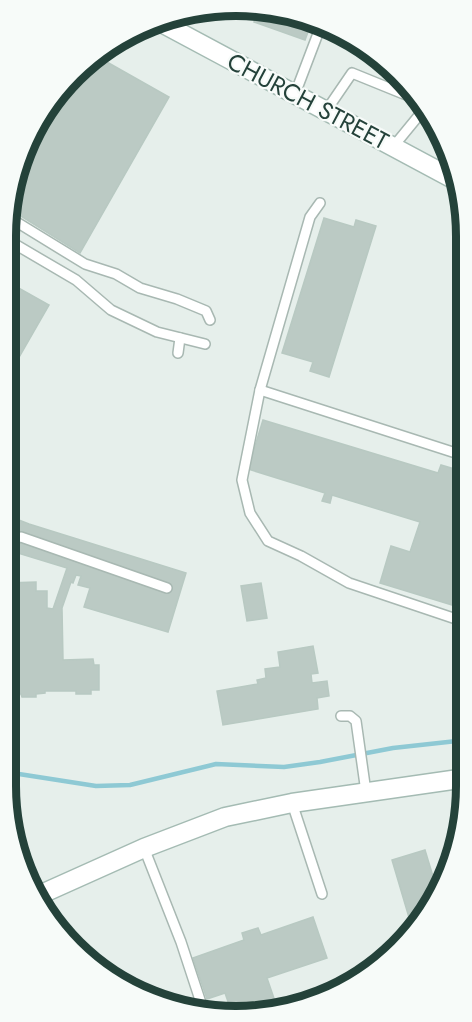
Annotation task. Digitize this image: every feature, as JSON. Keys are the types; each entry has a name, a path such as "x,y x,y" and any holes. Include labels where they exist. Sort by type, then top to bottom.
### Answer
{"main road":[{"name":"CHURCH STREET","path":"169,27 447,176"},
{"path":"44,893 144,848 225,817 292,803 456,779"}],"lane":[{"path":"295,94 318,32"},
{"path":"326,111 352,74 404,94"},
{"path":"393,147 419,115"},
{"path":"320,202 310,218 260,390 242,480 250,513 268,541 350,582 456,619"},
{"path":"17,222 86,264 116,273 140,288 206,311 210,320"},
{"path":"16,235 25,227"},
{"path":"16,245 76,280 111,310 157,332 205,344"},
{"path":"76,280 86,264"},
{"path":"177,353 180,338"},
{"path":"260,390 456,453"},
{"path":"16,538 21,537 167,588"},
{"path":"341,716 350,716 356,721 366,792"},
{"path":"292,803 322,894"},
{"path":"144,848 181,942 201,1003"}],"building":[{"path":"255,17 265,18 309,29 305,40 254,22"},
{"path":"104,60 169,97 80,253 18,214 18,207 28,165 53,114 71,91"},
{"path":"324,218 354,227 356,220 376,226 329,377 310,371 313,362 282,353"},
{"path":"16,287 49,305 16,363"},
{"path":"263,420 438,473 441,465 456,469 456,606 380,583 391,546 410,552 420,522 332,495 330,503 322,501 325,493 248,469"},
{"path":"16,519 186,573 168,632 84,607 90,588 78,585 81,576 76,575 73,583 71,582 62,608 63,660 93,659 94,665 99,665 99,690 91,690 91,694 76,694 76,691 45,691 45,693 36,694 36,697 22,697 21,694 16,694 16,583 36,582 36,591 47,591 47,608 53,609 67,568 16,553"},
{"path":"261,583 267,618 247,621 241,586"},
{"path":"313,646 318,673 311,674 312,683 327,681 329,696 317,698 318,709 223,725 217,691 258,684 257,680 266,678 265,669 280,667 278,652"},
{"path":"425,850 434,880 410,920 392,860"},
{"path":"313,917 327,958 267,978 275,1002 229,1006 225,993 207,999 193,958 244,940 242,933 258,928 261,935"}],"waterway":[{"path":"16,774 96,786 130,785 216,764 284,767 393,748 456,741"}]}
